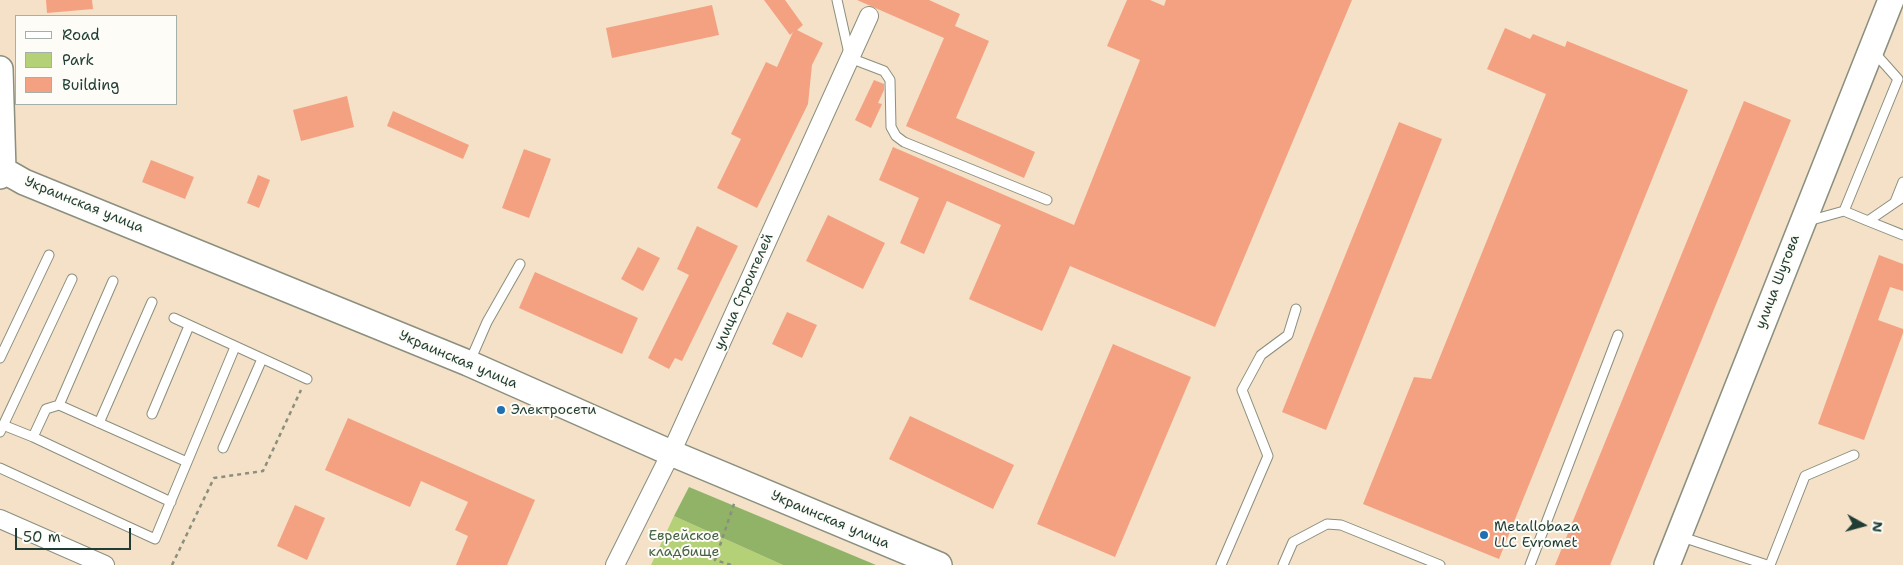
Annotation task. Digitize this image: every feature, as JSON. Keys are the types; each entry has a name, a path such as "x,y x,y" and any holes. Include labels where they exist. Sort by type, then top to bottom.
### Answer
{"street":[{"name":"улица Шутова","path":"1667,565 1890,0"},
{"name":"улица Строителей","path":"615,565 671,453 869,16"},
{"path":"0,69 1,172"},
{"name":"Украинская улица","path":"1,172 468,363 671,453 939,565"},
{"path":"0,519 105,565"}],"lane":[{"path":"837,0 850,58 884,71 892,92 890,127 904,142 1047,200"},
{"path":"1895,0 1903,3"},
{"path":"1844,211 1901,80 1871,49"},
{"path":"1895,203 1903,182"},
{"path":"1868,221 1903,197"},
{"path":"1801,223 1844,211 1903,235"},
{"path":"0,358 49,255"},
{"path":"468,363 487,322 520,264"},
{"path":"72,279 2,429 33,437 171,502"},
{"path":"59,405 113,281"},
{"path":"99,423 152,302"},
{"path":"1221,565 1268,456 1242,390 1261,355 1288,334 1296,309"},
{"path":"174,318 307,378"},
{"path":"152,414 189,326"},
{"path":"1530,565 1618,335"},
{"path":"0,468 155,539 235,347"},
{"path":"223,448 262,359"},
{"path":"33,437 46,409 59,405 187,462"},
{"path":"1678,536 1768,565 1805,476 1854,455"},
{"path":"1283,565 1293,542 1327,524 1341,525 1440,565"}],"path":[{"path":"172,565 214,478 263,471 307,378"},
{"path":"731,565 715,560 742,483"}],"green space":[{"path":"689,487 876,565 783,565 674,516"},
{"name":"Еврейское кладбище","path":"674,516 783,565 651,565"}],"building":[{"path":"46,0 92,0 93,9 47,13"},
{"path":"764,0 785,0 803,25 797,30 823,43 812,65 808,104 757,208 717,188 741,139 731,134 766,62 777,67 793,32 790,35"},
{"path":"857,0 929,0 960,14 955,26 989,41 956,118 1035,152 1024,178 906,126 944,38"},
{"path":"1127,0 1150,0 1164,6 1166,0 1352,0 1215,327 1070,266 1042,331 969,299 1001,225 947,201 924,254 900,243 919,198 879,180 893,147 1074,225 1140,60 1107,46"},
{"path":"712,5 719,35 612,58 606,28"},
{"path":"1505,28 1530,39 1533,34 1565,47 1567,41 1688,90 1499,559 1363,504 1414,377 1431,379 1546,94 1487,69"},
{"path":"874,80 884,84 884,90 878,103 882,104 871,128 855,120"},
{"path":"347,96 354,127 301,141 293,110"},
{"path":"1744,101 1791,120 1610,565 1555,565"},
{"path":"393,111 469,145 463,159 387,126"},
{"path":"1399,122 1442,139 1326,430 1282,412"},
{"path":"524,149 551,159 529,218 502,208"},
{"path":"151,160 194,177 185,199 142,182"},
{"path":"258,175 270,180 259,208 247,203"},
{"path":"828,215 885,243 863,289 806,261"},
{"path":"697,226 738,246 682,361 675,358 669,369 648,358 689,275 677,269"},
{"path":"638,247 660,258 643,291 621,279"},
{"path":"1879,255 1903,264 1903,291 1890,287 1878,320 1903,329 1903,333 1864,440 1818,424"},
{"path":"535,272 638,318 622,354 519,308"},
{"path":"787,312 817,325 802,358 772,344"},
{"path":"1113,344 1191,377 1115,557 1037,524"},
{"path":"910,416 1014,465 993,509 889,459"},
{"path":"348,418 535,500 507,565 456,565 468,536 455,530 468,502 421,481 410,507 325,470"},
{"path":"295,505 325,518 307,560 277,546"}],"place":[{"name":"Электросети","path":"501,410"},
{"name":"Metallobaza LLC Evromet","path":"1484,535"}]}
